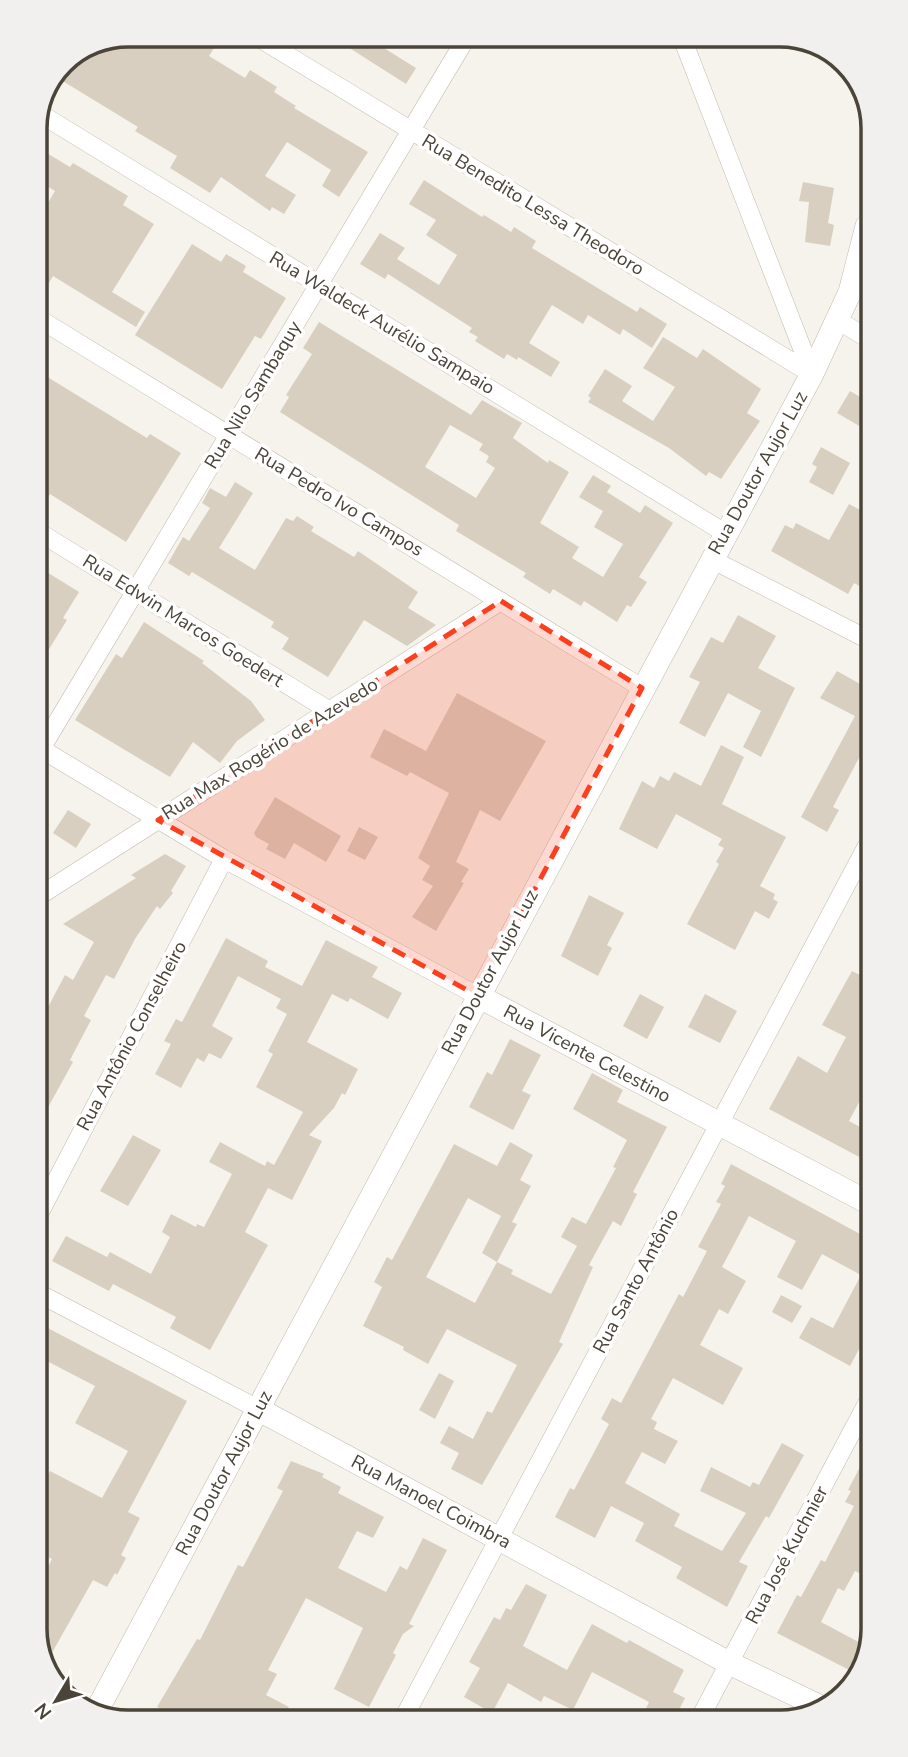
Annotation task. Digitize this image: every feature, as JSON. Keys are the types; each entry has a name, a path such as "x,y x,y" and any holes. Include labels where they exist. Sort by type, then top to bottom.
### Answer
{"street":[{"name":"Rua Benedito Lessa Theodoro","path":"274,47 812,374"},
{"name":"Rua Nilo Sambaquy","path":"47,737 461,47"},
{"path":"686,47 812,374"},
{"name":"Rua Waldeck Aurélio Sampaio","path":"48,118 725,533"},
{"name":"Rua Doutor Aujor Luz","path":"100,1705 812,374 839,321 861,249"},
{"path":"839,321 861,334"},
{"name":"Rua Pedro Ivo Campos","path":"47,324 642,688"},
{"name":"Rua Edwin Marcos Goedert","path":"47,537 330,711"},
{"path":"712,559 861,636"},
{"name":"Rua Max Rogério de Azevedo","path":"47,891 501,601"},
{"name":"Rua Vicente Celestino","path":"47,755 224,859 861,1200"},
{"name":"Rua Santo Antônio","path":"408,1710 861,857"},
{"name":"Rua Antônio Conselheiro","path":"47,1199 224,859"},
{"name":"Rua Manoel Coimbra","path":"47,1298 729,1663 812,1704"},
{"name":"Rua José Kuchnier","path":"704,1710 861,1415"}],"highlighted area":[{"path":"501,601 642,688 478,996 158,820"}],"building":[{"path":"212,47 209,56 245,78 250,70 277,87 274,92 296,106 294,108 368,152 339,197 322,186 331,170 287,142 265,176 296,195 284,214 272,207 270,211 221,177 210,193 170,168 177,156 135,131 138,127 63,81 64,79 88,58 113,49"},
{"path":"348,47 382,47 416,68 406,84"},
{"path":"47,153 70,167 73,163 128,196 123,205 154,224 112,292 145,312 136,327 53,276 47,286 47,204 55,191 47,186"},
{"path":"424,180 482,217 484,215 511,232 514,227 536,241 532,248 637,312 640,307 667,324 652,348 623,329 620,335 588,315 583,324 552,305 529,343 560,362 551,377 518,357 517,360 507,354 504,359 475,341 478,337 469,332 472,328 388,274 385,279 360,264 380,233 405,248 397,259 439,285 457,255 426,235 436,220 409,204"},
{"path":"803,182 834,188 828,223 834,225 830,246 805,242 809,202 799,201"},
{"path":"192,244 221,262 226,254 246,266 243,272 286,298 261,339 255,336 222,389 135,335"},
{"path":"319,322 471,415 482,400 522,423 513,438 548,463 549,460 569,472 540,523 579,547 572,558 603,577 623,544 594,527 603,511 579,497 593,475 611,486 607,492 640,513 645,505 673,523 639,577 647,582 631,607 627,605 617,622 584,601 581,606 553,589 550,594 523,577 526,573 456,531 459,525 280,412 289,397 286,395 312,354 303,348","holes":["450,425 483,444 479,450 489,456 486,462 495,468 476,498 425,467"]},
{"path":"663,337 697,358 703,349 761,389 747,413 760,421 721,479 709,472 706,476 669,448 588,402 591,398 588,396 605,369 632,386 622,401 653,421 675,387 643,368"},
{"path":"47,377 147,438 150,434 181,453 126,542 50,494 48,497"},
{"path":"850,391 861,397 861,427 837,413"},
{"path":"821,447 850,463 833,495 809,482 817,467 812,464"},
{"path":"235,482 253,493 219,548 255,570 286,518 293,521 297,516 314,527 311,531 354,557 358,551 418,592 408,608 436,625 407,646 364,620 328,677 282,649 289,638 271,627 274,622 192,572 189,576 168,563 183,537 189,541 210,508 202,503 210,488 226,497"},
{"path":"849,504 861,510 861,587 854,583 848,594 771,551 785,525 793,529 796,523 829,540"},
{"path":"47,572 79,592 63,618 67,620 47,652"},
{"path":"738,615 776,636 758,668 795,688 761,757 743,747 761,711 728,693 705,737 679,723 700,682 689,677 711,637 723,643"},
{"path":"144,622 204,661 202,663 251,701 265,720 237,741 220,763 193,742 170,777 75,720 116,654 122,658"},
{"path":"837,671 861,684 861,754 833,807 839,810 827,832 801,817 855,716 820,698"},
{"path":"457,693 546,741 500,821 480,810 456,862 469,869 461,882 464,883 436,931 412,917 433,886 422,880 430,866 418,858 449,793 410,772 407,776 370,757 384,729 426,751"},
{"path":"721,745 744,757 722,804 786,837 760,886 775,894 773,899 778,902 769,919 755,911 735,950 687,924 719,864 716,862 724,848 718,845 722,839 676,814 657,849 619,829 642,781 654,788 660,776 669,781 674,772 701,786"},
{"path":"275,797 341,836 326,862 294,843 285,859 266,849 269,844 256,837 254,833"},
{"path":"68,810 91,824 76,848 53,833"},
{"path":"359,827 378,837 365,860 347,851"},
{"path":"165,854 186,866 171,891 173,893 160,909 157,906 135,939 114,979 106,975 84,1016 91,1020 70,1060 73,1062 47,1109 47,1009 65,975 73,980 94,942 63,924 136,878 131,875"},
{"path":"589,895 624,913 607,945 612,948 598,976 561,956"},
{"path":"226,938 268,961 265,967 302,986 326,940 378,967 372,977 402,993 388,1019 350,998 348,1002 332,994 307,1042 358,1069 345,1095 342,1093 334,1108 309,1135 322,1141 292,1200 268,1188 245,1232 268,1245 210,1350 170,1328 176,1317 113,1284 109,1291 52,1261 66,1236 107,1257 110,1252 151,1274 170,1237 162,1232 171,1214 196,1227 197,1224 204,1227 232,1174 209,1162 220,1142 265,1166 267,1161 274,1165 303,1112 256,1087 273,1054 268,1051 287,1014 276,1008 281,999 238,976 212,1026 233,1038 221,1059 209,1053 204,1062 197,1058 181,1088 155,1074 171,1044 164,1041 176,1019 182,1022"},
{"path":"852,971 861,976 861,1099 849,1121 861,1128 861,1158 769,1109 798,1056 827,1073 846,1037 822,1025"},
{"path":"640,994 664,1007 647,1039 623,1026"},
{"path":"705,994 737,1011 720,1043 688,1027"},
{"path":"510,1039 541,1055 522,1091 531,1095 513,1130 469,1107 487,1072 492,1075"},
{"path":"592,1073 623,1090 617,1102 667,1127 633,1192 637,1194 621,1226 613,1221 589,1265 593,1267 559,1342 563,1344 482,1485 451,1469 459,1453 440,1443 449,1426 473,1439 487,1411 492,1413 517,1365 447,1329 428,1364 403,1350 404,1347 363,1326 382,1287 374,1282 387,1257 392,1260 454,1144 497,1166 510,1142 533,1155 520,1180 531,1186 512,1222 517,1224 497,1262 513,1270 511,1274 551,1294 577,1246 561,1237 572,1217 586,1224 616,1168 613,1167 627,1140 573,1109","holes":["468,1198 501,1216 482,1253 497,1262 475,1303 426,1277"]},
{"path":"133,1135 161,1150 128,1206 100,1191"},
{"path":"731,1164 861,1235 861,1275 822,1254 802,1290 777,1277 796,1241 749,1216 722,1267 746,1281 728,1314 719,1309 700,1345 743,1368 723,1405 673,1378 651,1419 657,1422 654,1429 678,1441 665,1464 642,1452 625,1483 680,1514 674,1526 722,1551 746,1513 700,1491 711,1467 750,1487 753,1482 759,1485 782,1443 804,1455 769,1518 766,1516 739,1562 748,1566 727,1607 676,1578 682,1567 635,1541 644,1523 611,1506 595,1538 555,1517 570,1488 574,1490 609,1424 601,1419 612,1398 621,1403 679,1294 683,1297 707,1251 698,1247 721,1204 716,1202 725,1186 721,1184"},
{"path":"861,1275 861,1346 850,1366 799,1338 811,1317 833,1328"},
{"path":"781,1295 802,1306 792,1323 772,1312"},
{"path":"47,1328 187,1401 128,1512 140,1518 121,1555 126,1558 117,1575 115,1573 107,1587 93,1580 51,1654 47,1628 47,1569 52,1559 47,1556 47,1476 50,1471 102,1498 128,1451 75,1423 95,1386 47,1361"},
{"path":"439,1373 454,1381 435,1419 419,1410"},
{"path":"291,1461 324,1474 322,1477 341,1487 338,1493 384,1517 373,1538 357,1531 338,1568 386,1592 400,1566 407,1570 423,1538 447,1550 409,1624 414,1626 403,1634 393,1653 396,1655 369,1707 334,1689 363,1628 306,1598 268,1670 277,1674 266,1695 289,1707 287,1710 163,1710 157,1707 197,1639 200,1640 238,1565 243,1567 283,1491 277,1488"},
{"path":"861,1465 861,1574 855,1571 844,1591 838,1588 821,1622 859,1642 849,1670 777,1633 797,1595 801,1597 821,1560 825,1562 854,1506 845,1502 851,1491 848,1490"},
{"path":"526,1584 547,1595 523,1646 567,1670 592,1624 627,1643 629,1640 684,1670 673,1692 685,1698 679,1710 645,1710 649,1702 592,1672 573,1710 544,1696 541,1702 508,1683 494,1710 487,1710 464,1697 480,1668 469,1662 494,1617 500,1620 506,1608 511,1610"}]}
